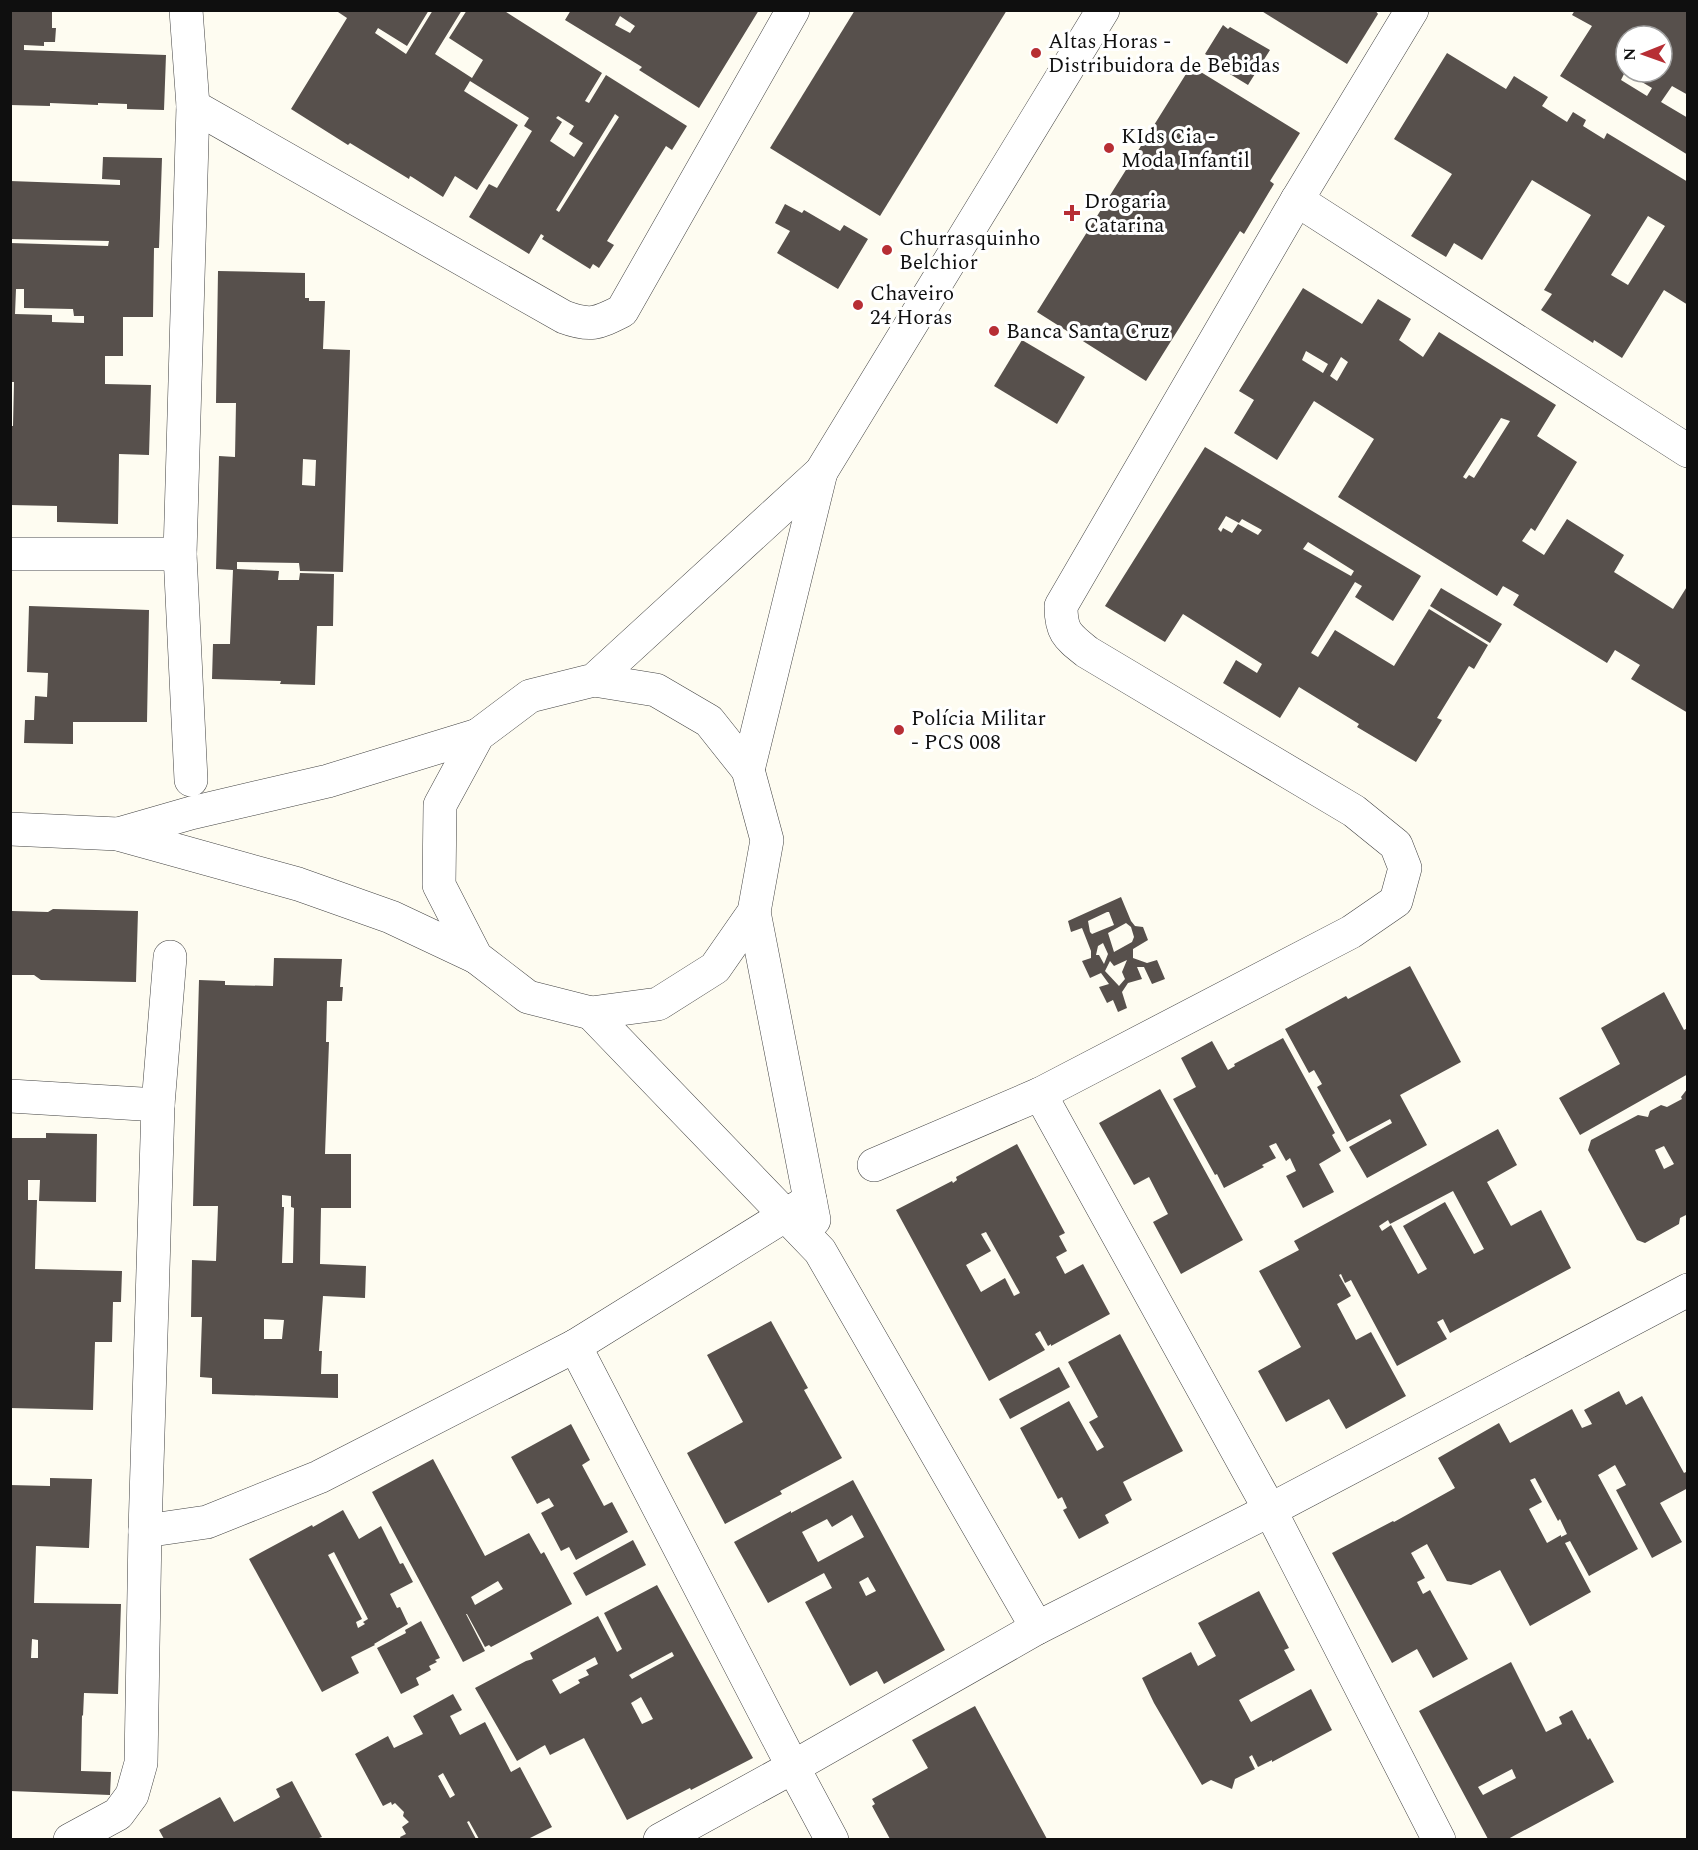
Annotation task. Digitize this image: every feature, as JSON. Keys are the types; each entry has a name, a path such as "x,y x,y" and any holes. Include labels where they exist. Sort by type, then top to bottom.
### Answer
{"street":[{"path":"186,10 193,106 180,554 190,780"},
{"path":"193,106 564,317 582,324 603,321 622,311 793,10"},
{"path":"594,680 821,472 1102,10"},
{"path":"874,1165 1040,1094 1351,932 1396,901 1405,868 1396,845 1354,811 1087,652 1071,639 1061,624 1061,606 1297,200 1412,10"},
{"path":"1297,200 1688,451"},
{"path":"748,770 821,472"},
{"path":"10,554 180,554"},
{"path":"118,834 191,813 328,781 478,735 530,696 594,680 656,690 709,721 748,770 766,840 754,912 798,1207 820,1251 1037,1628"},
{"path":"476,957 439,885 440,805 478,735"},
{"path":"10,829 118,834 298,884 391,917 476,957 528,997 591,1013 658,1004 715,968 754,912"},
{"path":"70,1839 118,1814 132,1795 141,1763 145,1531 158,1105 170,957"},
{"path":"591,1013 798,1207"},
{"path":"1040,1094 1270,1510 1439,1839"},
{"path":"10,1096 158,1105"},
{"path":"145,1531 207,1522 319,1477 574,1347 798,1207"},
{"path":"660,1839 793,1767 1037,1628 1270,1510 1688,1290"},
{"path":"574,1347 832,1839"}],"building":[{"path":"10,10 52,10 52,28 56,28 55,42 44,42 44,46 24,45 24,50 166,55 164,110 127,109 127,104 98,103 98,105 50,103 50,106 10,105"},
{"path":"335,10 429,10 407,46 378,28 375,33 406,54 433,10 462,10 435,54 472,78 483,60 449,38 467,10 503,10 602,73 585,101 589,103 606,75 687,126 672,150 666,146 607,241 614,245 599,268 593,264 590,269 542,239 544,236 541,234 529,254 469,217 489,184 497,188 532,131 524,126 529,118 470,81 464,91 518,125 477,190 455,176 443,197 350,143 348,145 291,109 347,18","holes":["615,114 619,117 559,212 556,210","558,116 574,126 569,134 583,143 574,157 550,141 562,122 556,118"]},
{"path":"571,10 759,10 699,108 639,70 642,67 565,20","holes":["620,16 635,26 630,33 615,25"]},
{"path":"855,10 1007,10 880,216 770,148"},
{"path":"1260,10 1375,10 1378,14 1347,64"},
{"path":"1575,10 1688,10 1688,95 1672,86 1661,102 1688,118 1688,155 1560,76 1592,26 1572,15"},
{"path":"1223,25 1270,50 1248,85 1210,62 1212,58 1205,54"},
{"path":"1447,53 1506,89 1514,76 1548,97 1542,106 1567,122 1573,112 1586,120 1583,126 1604,139 1607,133 1688,182 1688,305 1664,290 1622,358 1594,340 1593,343 1541,310 1552,294 1544,290 1591,215 1532,180 1482,260 1454,243 1446,257 1411,236 1452,174 1394,139","holes":["1648,216 1665,226 1628,285 1611,275"]},
{"path":"1191,66 1300,133 1270,181 1274,184 1244,234 1240,231 1146,381 1037,312"},
{"path":"103,157 162,158 159,248 154,248 153,317 123,317 123,356 105,356 105,384 151,385 149,455 119,454 118,524 57,522 57,506 10,505 10,426 13,426 14,382 10,382 10,243 108,246 109,241 10,239 10,181 120,185 120,180 102,179","holes":["16,289 24,289 24,308 73,309 74,316 84,316 84,323 52,322 52,315 15,314"]},
{"path":"785,204 802,213 804,210 840,231 844,225 868,239 838,289 777,253 790,231 775,223"},
{"path":"218,271 305,273 305,298 309,298 309,301 325,301 323,349 350,350 343,572 300,571 299,563 237,562 237,569 279,571 278,580 299,580 300,573 334,574 333,626 317,626 315,685 280,684 281,681 212,679 213,644 230,644 233,570 216,569 219,456 235,457 236,403 216,403","holes":["303,459 316,460 315,486 302,485"]},
{"path":"1303,288 1362,324 1378,299 1411,319 1399,340 1423,357 1439,332 1556,405 1537,436 1577,462 1535,531 1531,528 1522,541 1544,555 1567,519 1624,555 1614,572 1673,609 1688,585 1688,713 1631,679 1640,665 1615,650 1607,663 1513,605 1519,595 1503,586 1497,596 1338,497 1374,439 1314,401 1277,460 1234,433 1254,400 1239,391","holes":["1306,351 1328,364 1323,373 1302,360","1341,357 1348,362 1337,381 1330,376","1501,418 1510,421 1474,478 1469,475 1466,479 1463,477"]},
{"path":"1022,340 1085,377 1057,424 994,386"},
{"path":"1205,447 1421,576 1393,621 1355,597 1362,586 1355,582 1311,653 1318,657 1335,630 1394,666 1429,609 1488,645 1474,669 1469,666 1437,718 1442,720 1416,762 1357,727 1359,724 1299,687 1280,718 1223,683 1236,660 1257,673 1262,664 1183,614 1165,642 1105,606","holes":["1226,516 1239,523 1242,519 1262,530 1258,535 1238,524 1232,533 1223,528 1221,532 1218,529","1308,542 1354,571 1351,576 1303,549"]},
{"path":"1441,588 1502,624 1490,643 1430,606"},
{"path":"29,606 149,610 147,722 73,722 73,744 24,743 25,720 34,720 35,696 47,697 48,673 27,672"},
{"path":"1121,897 1131,921 1135,926 1143,927 1148,940 1133,949 1133,958 1147,963 1157,960 1165,979 1152,984 1144,967 1137,967 1142,979 1128,983 1122,992 1127,1008 1118,1012 1113,1000 1107,1003 1099,987 1109,984 1101,973 1090,978 1082,961 1091,958 1091,951 1082,928 1071,932 1068,921","holes":["1109,912 1114,925 1092,934 1088,921","1126,923 1131,927 1134,937 1132,942 1114,952 1108,933","1103,943 1108,954 1104,964 1099,955 1096,955 1098,946","1127,960 1122,972 1125,979 1119,986 1105,971 1110,961 1114,966"]},
{"path":"53,909 138,911 136,982 41,980 34,975 11,975 12,911 48,912"},
{"path":"274,958 342,959 340,987 343,987 342,1001 327,1001 326,1042 329,1042 325,1154 351,1154 351,1208 321,1208 320,1264 366,1266 365,1298 323,1296 319,1351 322,1351 321,1374 338,1374 338,1398 212,1394 212,1378 200,1377 202,1317 191,1317 192,1260 216,1261 218,1206 193,1206 199,980 225,981 225,985 273,986","holes":["282,1195 291,1196 291,1207 294,1208 293,1263 282,1263 284,1207 282,1207","264,1319 284,1320 282,1339 264,1339"]},
{"path":"1410,966 1461,1062 1400,1095 1427,1145 1367,1178 1349,1147 1392,1123 1390,1119 1347,1142 1317,1087 1322,1084 1314,1070 1309,1073 1285,1029 1346,996 1348,999"},
{"path":"1664,992 1684,1030 1688,1028 1688,1074 1580,1135 1559,1098 1620,1064 1601,1028"},
{"path":"1283,1038 1335,1133 1332,1135 1341,1151 1319,1164 1334,1192 1303,1208 1286,1176 1296,1171 1290,1158 1286,1161 1276,1143 1269,1146 1276,1158 1224,1188 1173,1099 1196,1087 1181,1058 1212,1041 1228,1070 1235,1066 1234,1064"},
{"path":"1688,1088 1688,1214 1680,1218 1679,1224 1645,1243 1637,1240 1588,1150 1591,1140 1638,1115 1648,1117 1650,1111 1661,1105 1667,1107 1682,1099 1681,1097","holes":["1664,1146 1674,1164 1664,1169 1655,1150"]},
{"path":"1160,1089 1243,1240 1181,1274 1153,1222 1168,1214 1149,1177 1134,1185 1099,1123"},
{"path":"1498,1129 1517,1165 1487,1182 1511,1226 1541,1210 1571,1268 1450,1333 1443,1319 1437,1322 1447,1339 1397,1366 1351,1280 1345,1283 1341,1274 1339,1275 1351,1296 1337,1304 1356,1340 1371,1332 1406,1396 1346,1429 1329,1399 1286,1422 1258,1371 1301,1347 1259,1271 1299,1250 1294,1241","holes":["1453,1191 1484,1249 1474,1254 1445,1202 1403,1226 1427,1269 1418,1274 1391,1225 1382,1231 1379,1226 1388,1220 1390,1224"]},
{"path":"46,1133 97,1134 96,1202 39,1201 40,1180 28,1180 28,1200 37,1200 35,1269 122,1271 121,1302 113,1302 112,1342 95,1342 93,1410 10,1408 10,1138 46,1138"},
{"path":"1017,1144 1065,1233 1059,1236 1067,1251 1056,1257 1065,1274 1083,1264 1110,1314 1051,1346 1051,1344 1048,1346 1040,1331 1035,1334 1045,1350 989,1381 896,1210 952,1181 953,1183 957,1180 956,1177","holes":["986,1232 1020,1293 1014,1296 1005,1278 981,1292 966,1265 991,1251 981,1234"]},
{"path":"771,1321 808,1388 804,1390 842,1458 780,1491 782,1494 725,1524 687,1453 743,1422 707,1355"},
{"path":"1120,1334 1183,1451 1123,1482 1132,1500 1105,1515 1109,1523 1079,1539 1063,1510 1067,1508 1062,1497 1058,1499 1020,1428 1069,1401 1097,1451 1104,1447 1089,1422 1098,1417 1068,1362"},
{"path":"1059,1367 1070,1387 1010,1419 999,1399"},
{"path":"1619,1391 1626,1405 1642,1396 1684,1473 1688,1471 1688,1488 1660,1503 1682,1542 1652,1558 1616,1490 1626,1485 1615,1465 1598,1475 1638,1549 1589,1576 1570,1541 1565,1543 1591,1592 1530,1626 1500,1570 1471,1585 1447,1581 1427,1544 1411,1553 1425,1578 1417,1582 1423,1594 1430,1590 1468,1659 1433,1678 1417,1649 1392,1663 1332,1553 1455,1488 1438,1458 1499,1423 1510,1443 1572,1409 1582,1428 1592,1424 1584,1410","holes":["1535,1478 1558,1521 1560,1519 1567,1534 1547,1543 1529,1509 1542,1502 1530,1480"]},
{"path":"571,1424 590,1460 582,1465 604,1506 612,1502 628,1532 576,1560 569,1547 561,1551 541,1513 554,1506 549,1498 537,1504 511,1457"},
{"path":"433,1459 485,1556 529,1533 541,1554 544,1552 572,1604 491,1647 489,1645 485,1647 466,1614 485,1651 463,1662 372,1492","holes":["498,1581 503,1589 475,1605 471,1597"]},
{"path":"50,1478 92,1479 89,1548 36,1546 34,1603 121,1604 118,1694 84,1693 82,1715 81,1771 111,1772 110,1795 10,1791 10,1485 50,1486","holes":["32,1639 38,1640 38,1658 31,1658"]},
{"path":"853,1480 945,1650 884,1684 877,1671 850,1686 805,1602 832,1588 824,1573 768,1603 734,1542 791,1511 791,1513","holes":["852,1515 864,1537 818,1562 802,1532 827,1519 832,1527","868,1577 876,1591 866,1596 859,1582"]},
{"path":"343,1510 359,1539 381,1526 400,1564 403,1563 413,1582 390,1594 397,1608 400,1607 408,1624 351,1657 359,1673 322,1692 249,1559 312,1525 313,1527","holes":["334,1552 368,1619 358,1628 356,1622 362,1619 328,1555"]},
{"path":"633,1540 646,1565 586,1596 573,1573"},
{"path":"657,1585 753,1758 627,1820 584,1738 550,1755 545,1745 517,1761 475,1688 533,1659 530,1653 598,1616 617,1652 622,1649 604,1613","holes":["672,1652 674,1656 632,1679 629,1675","595,1657 598,1664 586,1670 589,1675 578,1680 580,1683 560,1694 552,1680","641,1697 653,1719 642,1724 631,1703"]},
{"path":"1259,1591 1289,1648 1284,1650 1295,1670 1239,1700 1251,1722 1311,1689 1332,1730 1258,1767 1252,1755 1249,1757 1255,1769 1235,1779 1232,1789 1211,1780 1202,1785 1142,1678 1191,1652 1198,1666 1216,1656 1198,1623"},
{"path":"421,1621 440,1658 429,1666 431,1670 416,1678 419,1685 401,1694 377,1648 406,1633 405,1630"},
{"path":"1511,1662 1546,1732 1562,1724 1559,1717 1572,1710 1614,1782 1508,1839 1488,1839 1419,1711","holes":["1512,1769 1516,1778 1483,1795 1478,1787"]},
{"path":"453,1694 462,1710 450,1716 460,1735 485,1722 511,1772 520,1767 552,1827 528,1839 479,1839 469,1821 467,1822 476,1839 401,1839 400,1837 406,1834 402,1827 409,1822 403,1816 404,1812 395,1803 392,1805 391,1802 383,1806 355,1754 388,1736 394,1748 423,1734 413,1716","holes":["443,1773 455,1795 450,1798 438,1776"]},
{"path":"975,1706 1047,1839 890,1839 872,1806 875,1804 872,1799 928,1768 912,1740"},
{"path":"292,1781 322,1837 316,1839 164,1839 159,1830 220,1797 234,1822 280,1797 276,1789"}],"place":[{"name":"Altas Horas - Distribuidora de Bebidas","path":"1036,53"},
{"name":"KIds Cia - Moda Infantil","path":"1109,148"},
{"name":"Drogaria Catarina","path":"1072,213"},
{"name":"Churrasquinho Belchior","path":"887,250"},
{"name":"Chaveiro 24 Horas","path":"858,305"},
{"name":"Banca Santa Cruz","path":"994,331"},
{"name":"Polícia Militar - PCS 008","path":"899,730"}]}
